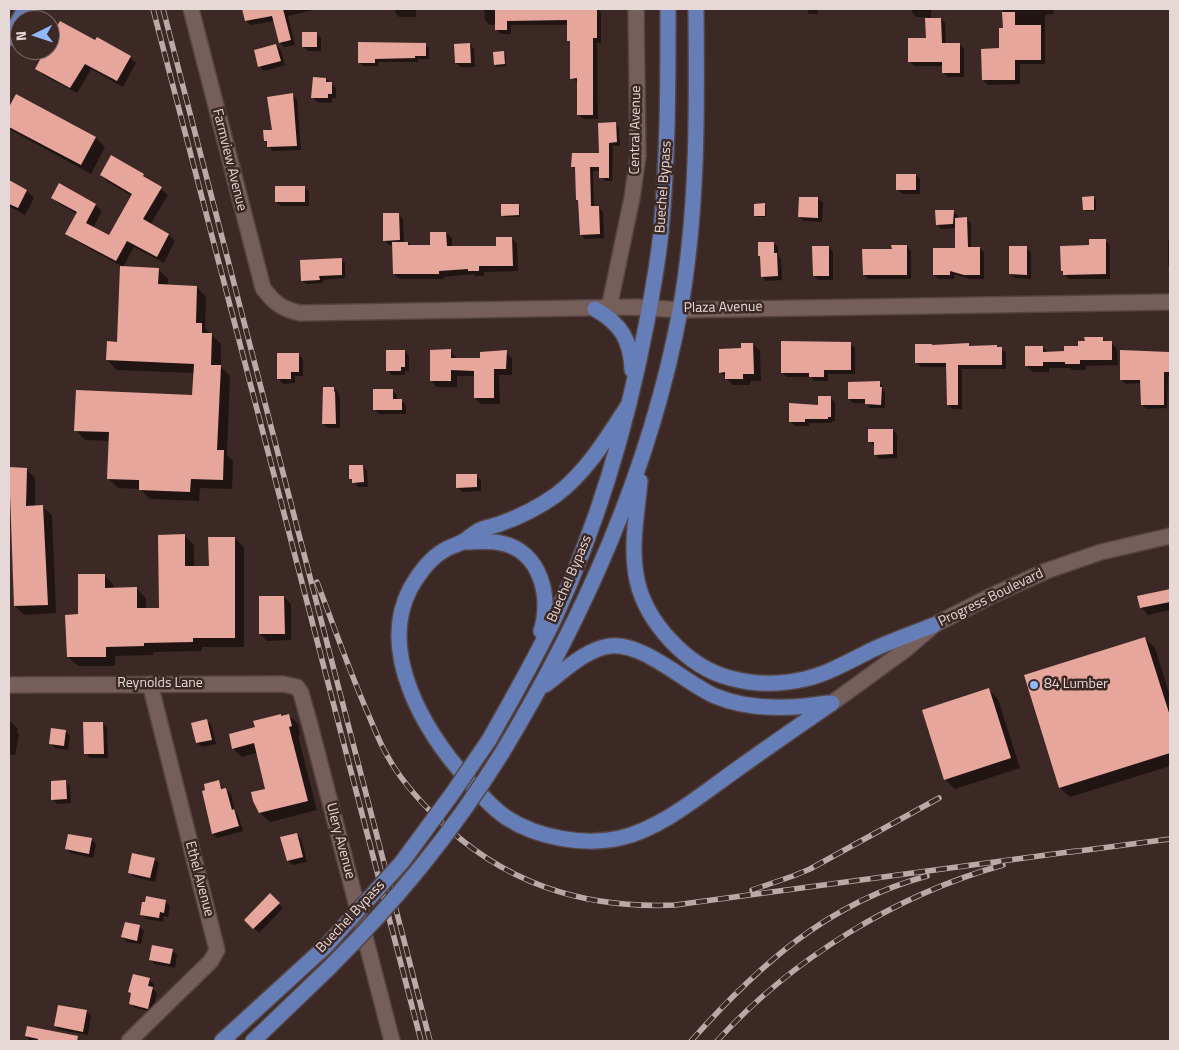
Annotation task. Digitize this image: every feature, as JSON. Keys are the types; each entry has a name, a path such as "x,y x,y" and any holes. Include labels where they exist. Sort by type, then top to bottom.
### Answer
{"main road":[{"path":"9,38 25,9"},
{"name":"Buechel Bypass","path":"222,1041 326,946 402,862 489,740 531,665 555,616 606,487 629,404 649,309 660,233 668,135 668,9"},
{"name":"Buechel Bypass","path":"253,1041 376,921 459,820 541,688 565,642 603,558 627,502 642,460 662,391 680,310 694,183 697,89 696,9"},
{"path":"602,308 625,337 632,357 633,387"},
{"path":"629,404 589,462 558,494 523,515 480,530 462,542 444,550 434,557 410,590 402,615 399,643 401,659 405,676 422,717 444,751 494,808 519,825 552,836 584,840 609,840 639,832 680,809 832,703"},
{"path":"642,460 633,550 638,582 650,613 663,632 687,655 713,671 728,678 767,684 804,680 822,675 875,649 934,625"},
{"path":"462,542 502,543 526,556 536,568 543,588 546,608 531,665"},
{"path":"541,688 599,648 627,646 644,653 705,691 732,701 776,708 793,708 832,703"}],"street":[{"name":"Farmview Avenue","path":"191,9 256,264 264,288 278,305"},
{"name":"Central Avenue","path":"602,308 632,198 638,156 636,9"},
{"name":"Plaza Avenue","path":"278,305 285,310 300,313 602,308 680,310 1170,302"},
{"name":"Progress Boulevard","path":"832,703 905,650 934,625 993,595 1046,571 1101,552 1170,536"},
{"name":"Ethel Avenue","path":"129,1041 211,961 217,950 150,684"},
{"name":"Reynolds Lane","path":"9,685 284,684 297,687 303,698"},
{"name":"Ulery Avenue","path":"303,698 392,1041"}],"building":[{"path":"242,9 283,9 291,40 279,43 272,16 245,21"},
{"path":"495,9 597,9 597,38 593,38 593,115 577,115 577,78 570,79 570,41 567,41 567,20 507,21 507,30 495,30"},
{"path":"1002,12 1015,12 1015,25 1041,25 1041,60 1015,60 1015,80 982,80 981,49 999,48 999,28 1003,28"},
{"path":"925,18 941,18 942,43 960,43 960,73 942,73 942,62 908,62 908,38 926,38"},
{"path":"60,21 95,40 97,37 131,56 117,81 85,64 70,88 35,69 40,60 60,60"},
{"path":"302,32 317,32 317,47 302,47"},
{"path":"358,42 426,43 426,56 375,59 375,63 358,63"},
{"path":"470,43 471,63 455,63 454,44"},
{"path":"276,44 281,61 258,67 254,50"},
{"path":"504,51 505,64 494,65 493,52"},
{"path":"313,77 326,78 326,82 332,82 332,94 328,94 328,98 311,98"},
{"path":"293,93 297,146 267,147 267,141 264,141 263,130 272,130 267,97"},
{"path":"16,94 96,137 81,165 9,127 9,107"},
{"path":"616,122 617,142 609,143 609,178 599,178 599,167 590,167 591,206 599,206 600,234 580,235 575,167 571,167 572,153 599,153 598,123"},
{"path":"111,155 162,187 143,219 169,234 157,257 127,241 116,261 65,234 77,212 51,198 59,183 96,204 86,223 109,235 132,194 100,175"},
{"path":"896,174 916,174 916,190 896,190"},
{"path":"9,180 27,190 18,208 9,204"},
{"path":"275,186 305,186 305,202 275,202"},
{"path":"1094,196 1094,210 1083,210 1082,197"},
{"path":"799,197 818,197 818,218 798,217"},
{"path":"765,203 765,216 754,216 754,204"},
{"path":"501,204 519,204 519,215 501,216"},
{"path":"935,210 954,210 953,224 936,225"},
{"path":"383,213 399,213 400,240 383,241"},
{"path":"967,217 968,247 980,247 980,275 964,275 950,271 950,275 933,275 933,248 955,248 955,218"},
{"path":"430,232 446,232 447,246 496,246 496,237 512,237 513,266 479,266 479,271 468,271 468,269 439,271 439,274 393,274 392,242 408,242 408,245 430,245"},
{"path":"1089,239 1106,239 1106,274 1063,275 1063,271 1061,271 1060,246 1089,245"},
{"path":"758,242 774,242 774,253 777,253 778,276 761,277"},
{"path":"891,245 907,245 907,275 863,275 862,249 892,249"},
{"path":"812,246 829,246 829,276 813,276"},
{"path":"1009,246 1027,246 1027,275 1009,274"},
{"path":"342,258 342,275 319,276 320,280 301,281 300,260"},
{"path":"120,266 159,268 158,284 197,286 196,323 202,323 202,333 212,333 211,365 221,365 217,450 224,450 223,480 191,479 190,492 139,490 139,480 107,479 109,432 74,431 76,390 192,395 194,364 106,360 107,341 117,342"},
{"path":"1084,337 1103,337 1103,341 1112,341 1112,360 1080,360 1080,364 1043,362 1043,366 1025,366 1025,346 1043,346 1043,352 1064,351 1064,346 1078,346 1078,341 1085,341"},
{"path":"781,341 851,342 851,370 824,370 824,377 809,377 809,373 781,373"},
{"path":"741,343 753,343 754,374 743,374 743,379 725,379 725,372 719,373 719,349 741,348"},
{"path":"969,343 969,346 997,345 997,347 1002,347 1002,365 958,365 958,405 947,405 946,363 915,363 915,344"},
{"path":"451,349 451,358 480,358 480,352 507,350 506,369 494,369 494,398 474,398 474,371 451,370 451,381 430,381 430,350"},
{"path":"386,350 405,350 405,367 401,367 401,371 386,371"},
{"path":"1120,350 1170,352 1170,372 1164,372 1164,405 1141,405 1140,380 1120,380"},
{"path":"277,353 299,353 299,372 291,372 291,379 277,379"},
{"path":"880,381 880,387 882,387 881,405 865,404 865,399 848,399 848,382"},
{"path":"323,387 334,387 336,424 322,424"},
{"path":"373,389 393,389 393,399 402,399 402,410 373,410"},
{"path":"818,396 831,396 831,417 828,417 828,419 805,419 805,422 789,422 789,403 818,405"},
{"path":"868,429 893,429 893,454 874,455 874,442 868,442"},
{"path":"349,465 363,465 364,482 352,483 352,479 349,479"},
{"path":"9,467 27,468 26,506 43,505 48,605 14,606"},
{"path":"456,474 477,474 477,487 456,488"},
{"path":"185,534 185,566 209,566 208,537 235,537 235,638 193,638 193,642 144,643 144,646 106,647 106,657 67,657 65,615 78,614 78,574 105,574 105,588 137,587 137,608 159,608 158,535"},
{"path":"1170,589 1170,602 1140,608 1137,596"},
{"path":"259,596 284,596 285,634 259,634"},
{"path":"1145,637 1170,716 1170,753 1059,788 1024,675"},
{"path":"989,688 1011,758 944,780 922,710"},
{"path":"281,714 281,716 289,714 292,726 289,727 308,801 259,813 251,792 265,789 254,743 232,749 229,734 255,727 253,721"},
{"path":"207,719 212,740 196,743 191,723"},
{"path":"83,722 103,722 104,754 84,754"},
{"path":"51,728 66,730 64,746 49,744"},
{"path":"66,780 67,799 51,800 51,781"},
{"path":"219,780 221,789 226,788 239,826 212,834 202,791 205,790 204,784"},
{"path":"297,833 303,857 287,861 280,837"},
{"path":"68,834 92,838 89,854 65,849"},
{"path":"132,853 155,858 150,878 128,873"},
{"path":"270,893 280,903 253,929 244,920"},
{"path":"146,896 166,900 164,913 160,912 159,918 140,915 142,902 145,902"},
{"path":"125,922 140,925 137,941 121,937"},
{"path":"152,945 173,949 170,964 149,960"},
{"path":"133,974 150,978 148,986 153,987 148,1009 129,1004 131,993 128,992"},
{"path":"58,1005 87,1010 83,1032 54,1026"},
{"path":"27,1026 78,1036 77,1041 38,1041 38,1039 25,1036"}],"railway":[{"path":"153,9 421,1041"},
{"path":"163,9 430,1041"},
{"path":"317,582 376,733 403,781 428,809 461,839 488,859 516,875 545,887 576,896 608,902 641,905 675,905 1076,851"},
{"path":"752,890 810,869 939,798"},
{"path":"1071,852 1170,839"},
{"path":"717,1041 746,1011 778,983 812,957 848,934 885,912 923,894 1003,865"},
{"path":"691,1041 742,987 797,940 826,920 857,903 891,888 927,876"}],"place":[{"name":"84 Lumber","path":"1034,685"}]}
